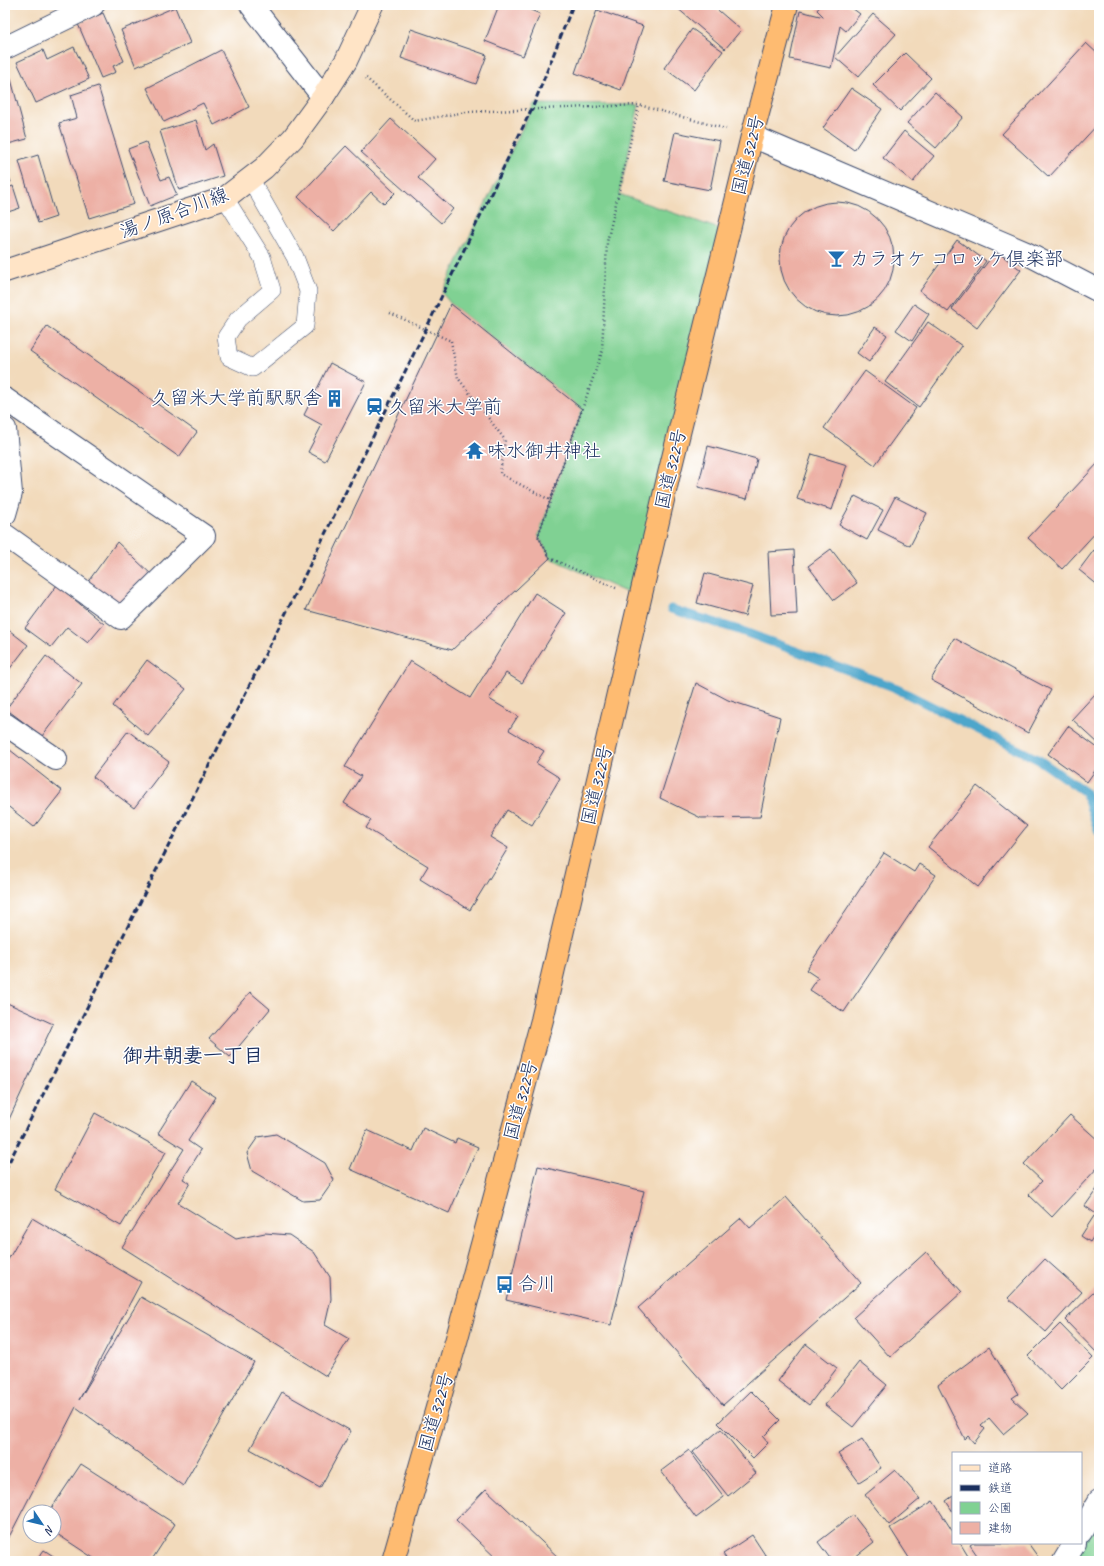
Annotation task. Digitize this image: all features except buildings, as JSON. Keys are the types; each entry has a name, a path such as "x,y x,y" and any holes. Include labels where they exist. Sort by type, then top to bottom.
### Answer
{"highway":[{"name":"国道322号","path":"393,1561 457,1338 542,1020 669,474 752,136 787,5"}],"main road":[{"name":"湯ノ原合川線","path":"5,271 225,198 251,180 293,138 323,97 346,60 372,5"}],"street":[{"path":"5,48 93,5"},
{"path":"251,5 323,97"},
{"path":"752,136 1024,252 1099,291"},
{"path":"5,399 204,536 122,618 5,535"},
{"path":"5,429 11,493 5,514"},
{"path":"5,724 56,759"},
{"path":"1082,1530 1099,1501"},
{"path":"1064,1561 1073,1544"}],"lane":[{"path":"225,198 262,257 272,290 238,319 226,337 229,357 253,368 305,326 308,291 295,258 251,180"}],"path":[{"path":"346,60 415,121 466,112 639,105 752,136"},
{"path":"639,105 608,242 602,352 538,536 550,558 640,599"},
{"path":"390,312 451,341 458,378 505,440 500,474 550,500"}],"green space":[{"path":"534,104 639,105 619,194 728,232 641,599 550,558 538,536 582,409 451,304 442,293"},
{"path":"1099,1501 1099,1561 1064,1561 1074,1544 1082,1544 1082,1530"}],"waterway":[{"path":"671,609 739,630 891,686 1039,760 1085,792 1099,832"}],"railway":[{"path":"5,1170 293,599 426,329 534,104 573,5"}],"place":[{"name":"カラオケ コロッケ倶楽部","path":"837,259"},
{"name":"久留米大学前駅駅舎","path":"335,398"},
{"name":"久留米大学前","path":"375,407"},
{"name":"味水御井神社","path":"474,451"},
{"name":"合川","path":"505,1284"}],"district":[{"name":"御井朝妻一丁目","path":"193,1055"}]}
